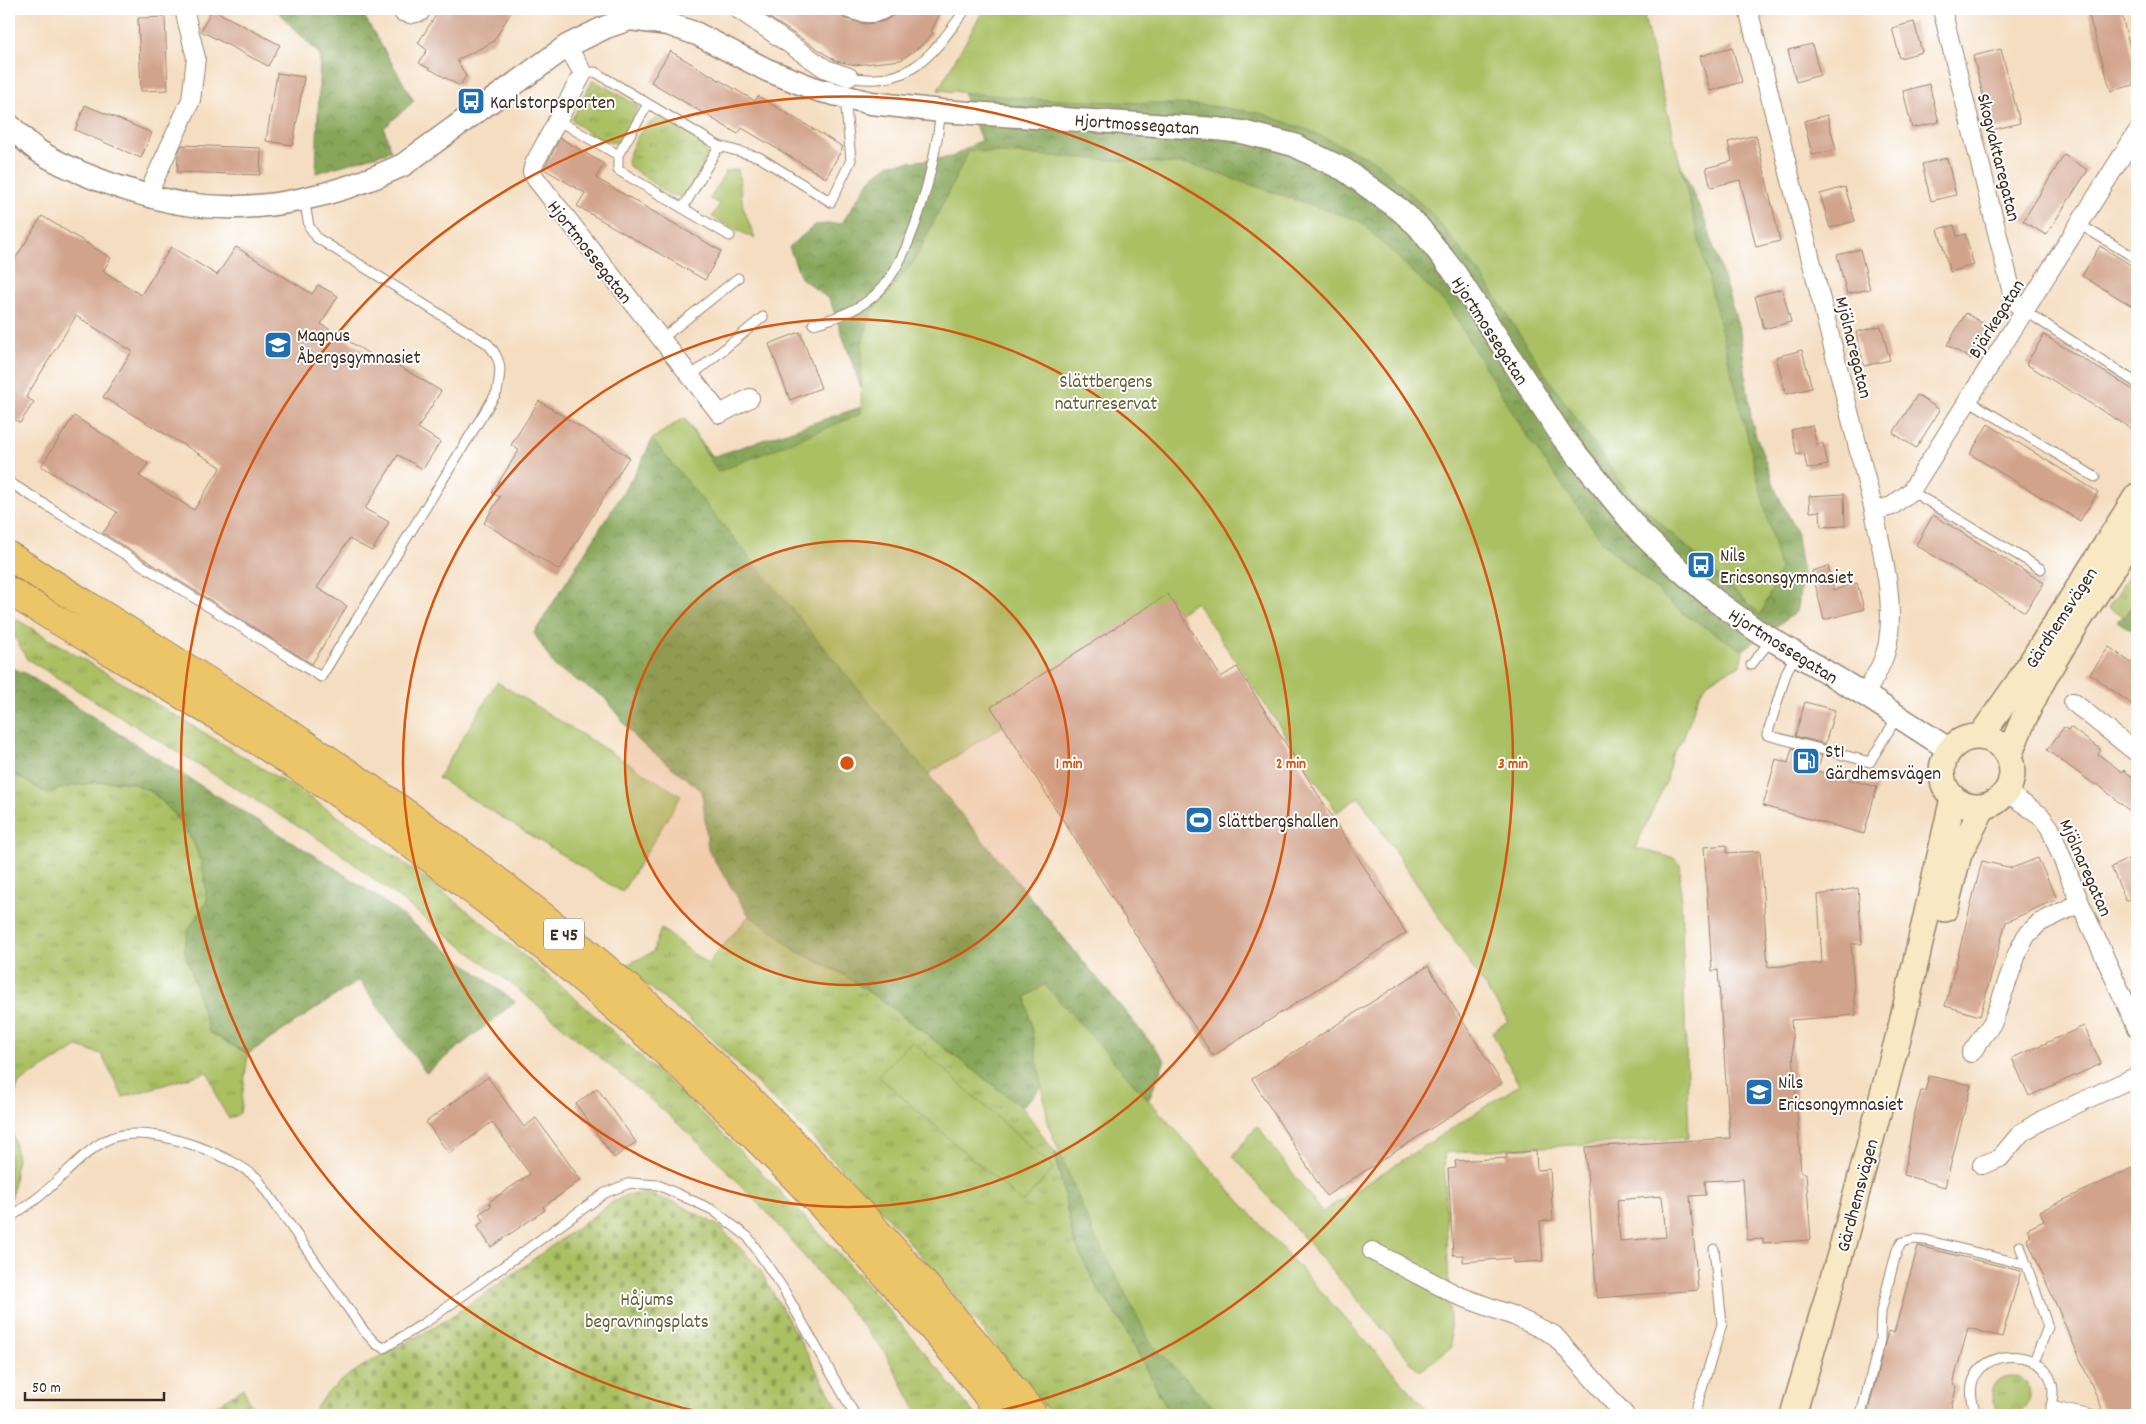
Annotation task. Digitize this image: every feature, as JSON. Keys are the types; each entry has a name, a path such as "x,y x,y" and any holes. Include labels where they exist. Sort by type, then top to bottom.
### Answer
{"highway":[{"name":"E 45","path":"9,556 282,729 376,792 456,850 562,932 708,1060 789,1138 867,1219 950,1312 1008,1381 1033,1415"},
{"name":"E 45","path":"9,591 279,755 364,811 443,869 542,946 619,1011 774,1156 852,1238 927,1322 1002,1415"}],"main road":[{"name":"Gärdhemsvägen","path":"1980,737 2018,683 2137,496"},
{"name":"Gärdhemsvägen","path":"2006,792 2013,775 2009,757 2020,725 2036,690 2137,531"},
{"path":"2006,792 1996,802 1983,807 1967,806 1953,798 1946,787 1942,774 1944,762 1950,750 1963,740 1980,737 1997,743 2009,757"},
{"name":"Gärdhemsvägen","path":"1793,1415 1841,1251 1901,1027 1953,798"},
{"name":"Gärdhemsvägen","path":"1807,1415 1853,1254 1959,854 1983,807"}],"street":[{"path":"147,196 191,100 196,58 184,9"},
{"path":"738,9 826,70 847,87"},
{"path":"849,9 865,14 884,9"},
{"name":"Mjölnaregatan","path":"1748,9 1874,511 1888,590 1890,617 1888,643 1865,695"},
{"name":"Skogvaktaregatan","path":"1942,9 2014,301 2024,310"},
{"path":"9,125 39,152 80,174 147,196 186,204 235,207 304,199 373,179 403,165 567,46 629,14"},
{"name":"Hjortmossegatan","path":"629,14 698,34 767,70 818,90 847,87 871,103 941,111 1242,132 1294,145 1345,170 1386,199 1418,226 1455,274 1563,438 1641,533 1719,603 1771,640 1865,695 1950,750"},
{"path":"567,46 583,73"},
{"name":"Hjortmossegatan","path":"583,73 559,121 534,164 532,172 660,340 720,414 750,398"},
{"name":"Bjärkegatan","path":"1874,511 1892,506 1911,491 2137,134"},
{"path":"2073,702 2137,753"},
{"name":"Mjölnaregatan","path":"2006,792 2040,816 2050,828 2080,904 2137,1028"},
{"path":"1971,1053 1993,1022 2017,954 2026,936 2039,923 2080,904"},
{"path":"1982,1165 2000,1158 2021,1133 2042,1120 2137,1076"},
{"path":"1372,1251 1459,1296 1514,1316 1554,1336 1625,1415"}],"lane":[{"path":"396,9 400,16 411,19 423,16 427,9"},
{"name":"Hjortmossegatan","path":"847,87 865,80 885,79 909,71 933,53 966,9"},
{"path":"583,73 595,72 719,146 759,157 831,202 852,160 847,87"},
{"path":"648,104 618,154 618,170 730,236"},
{"path":"813,324 841,316 874,295 897,266 919,213 933,167 941,111"},
{"path":"559,121 618,154"},
{"path":"683,208 719,146"},
{"path":"9,482 321,678 497,392 500,374 498,356 488,344 317,238 309,226 304,199"},
{"path":"2079,224 2137,259"},
{"path":"660,340 738,278"},
{"path":"2024,310 2137,383"},
{"path":"690,377 762,317"},
{"path":"1968,400 2095,477"},
{"path":"1911,491 2041,569"},
{"path":"1751,665 1771,640"},
{"path":"1796,654 1787,671 1767,735 1870,762 1898,716"},
{"path":"9,1218 40,1196 84,1157 110,1138 143,1134 185,1143 206,1150 244,1167 257,1178 364,1331 376,1344 384,1348 426,1322 605,1193 630,1184 658,1185 713,1210 748,1237 782,1287 855,1415"},
{"path":"1860,1415 1880,1340 1881,1311 1897,1250 1902,1242 1914,1239 1924,1240 2027,1265"},
{"path":"2020,1246 2048,1327 2034,1362"},
{"path":"1694,1415 1722,1324 1714,1249"},
{"path":"1977,1415 1972,1405 1972,1391 1975,1378 1984,1367 1995,1359 2008,1355 2022,1356 2044,1370 2050,1381 2053,1394 2049,1411 2091,1415"}],"green space":[{"path":"275,9 360,9 414,101 384,128 391,151 316,173 320,55"},
{"path":"984,9 1642,9 1780,569 1761,615 1630,495 1550,381 1480,273 1430,212 1377,162 1308,130 1260,113 1204,105 1033,99 938,90"},
{"path":"994,9 1638,69 1706,222 1740,332 1752,424 1777,493 1796,530 1803,576 1796,612 1743,650 1740,665 1710,680 1699,694 1683,738 1671,757 1667,780 1623,730 1421,890 1359,796 1196,602 928,774 1165,1060 1149,1099 1073,1057 1022,1107 884,1002 841,973 795,950 768,927 749,916 708,850 702,791 636,739 604,697 555,667 534,633 642,462 652,439 684,418 712,457 867,405 830,300 801,278 789,247 815,225 842,223 870,179 890,164 952,157 981,140 959,82"},
{"path":"593,80 639,106 619,142 607,142 588,132 572,119"},
{"path":"660,118 689,133 702,143 706,149 708,156 688,193 683,197 669,195 629,166 627,160 639,134 648,124"},
{"name":"Slättbergens naturreservat","path":"969,151 1191,165 1360,221 1448,306 1528,438 1604,544 1681,612 1743,651 1740,665 1710,680 1699,694 1683,738 1671,757 1667,780 1635,848 1674,858 1680,865 1689,1138 1444,1153 1451,1348 1419,1371 1233,1156 1257,1126 1322,1212 1519,1085 1492,1032 1508,1021 1359,797 1337,812 1196,602 928,774 652,439 684,418 718,472 861,414 862,343 872,312 913,263"},
{"path":"738,169 743,207 755,239 712,217 720,204 710,199 726,171"},
{"path":"2137,563 2137,602 2123,617 2108,608"},
{"path":"2137,602 2137,634 2117,621 2130,611"},
{"path":"9,615 318,803 409,866 498,935 585,1007 670,1084 752,1163 831,1245 905,1329 975,1415 919,1415 884,1351 772,1218 713,1156 664,1111 514,986 333,848 27,659 9,627"},
{"path":"9,667 25,673 180,773 330,865 382,900 515,1002 426,1073 359,980 248,1054 209,1032 184,948 189,929 207,901 204,872 194,843 177,817 153,792 129,782 100,782 72,786 46,793 9,771"},
{"path":"497,682 681,796 622,892 438,778"},
{"path":"9,771 46,793 99,781 120,780 129,782 145,788 159,799 185,829 195,847 207,883 206,904 189,929 209,1032 248,1054 240,1113 229,1119 219,1102 208,1072 123,1097 101,1054 77,1047 19,1083 9,1110"},
{"path":"749,916 768,927 795,950 841,973 884,1002 1022,1107 1055,1152 1074,1241 1096,1286 1120,1320 1171,1415 1051,1415 984,1331 899,1230 814,1140 710,1037 624,966 653,952 661,928 707,964"},
{"path":"1045,985 1432,1415 1225,1415 1219,1413 1151,1343 1093,1232 1049,1127 1026,997"},
{"path":"912,1041 1054,1168 1023,1203 878,1076"},
{"path":"9,1110 17,1159 12,1196 9,1201"},
{"path":"1055,1152 1090,1177 1310,1415 1171,1415 1120,1320 1096,1286 1074,1241"},
{"name":"Håjums begravningsplats","path":"645,1193 677,1203 719,1226 759,1268 842,1415 312,1415 335,1386 369,1362 463,1309 613,1202 626,1195"},
{"path":"2011,1376 2024,1382 2030,1395 2024,1408 2011,1414 1998,1408 1992,1395 1998,1382"},
{"path":"243,1388 255,1415 202,1415"}],"building":[{"path":"212,9 280,45 268,66 201,31"},
{"path":"440,9 513,9 493,42 457,60 466,76 460,86 419,63 427,50 418,43"},
{"path":"756,9 837,9 845,19 866,24 885,21 902,9 942,9 931,31 933,33 922,45 901,60 855,65 836,61"},
{"path":"2087,9 2120,9 2137,75 2137,84 2111,91"},
{"path":"165,17 168,90 141,91 138,18"},
{"path":"1914,22 1922,52 1900,58 1892,28"},
{"path":"1812,44 1820,75 1796,82 1788,50"},
{"path":"1732,47 1742,82 1710,91 1700,56"},
{"path":"2001,49 2020,123 1992,130 1973,56"},
{"path":"670,51 755,101 758,96 843,147 826,178 742,128 738,134 651,82"},
{"path":"277,73 304,77 293,145 266,141"},
{"path":"1929,84 1939,122 1912,128 1903,91"},
{"path":"85,105 152,133 141,158 75,130"},
{"path":"1827,115 1836,150 1812,155 1804,121"},
{"path":"1756,135 1780,241 1756,247 1740,180 1711,187 1706,168 1732,161 1728,142"},
{"path":"560,138 604,164 596,178 721,251 705,280 577,206 585,193 544,169"},
{"path":"182,145 261,148 260,175 177,172 178,155"},
{"path":"2064,155 2088,170 2046,235 2023,221"},
{"path":"1947,158 1956,195 1931,201 1922,164"},
{"path":"1845,187 1855,221 1830,228 1820,194"},
{"path":"42,216 111,258 103,271 141,295 171,247 217,275 236,247 312,294 318,285 338,296 321,324 384,363 387,359 441,391 418,428 440,442 423,469 398,455 365,509 389,522 372,551 349,539 317,588 347,606 312,664 103,533 117,512 41,466 74,416 148,463 139,476 194,510 221,467 103,397 132,351 76,316 26,397 34,402 20,423 9,415 9,269"},
{"path":"1954,225 1957,236 1965,234 1974,265 1950,272 1938,229"},
{"path":"2100,246 2137,269 2137,309 2082,276"},
{"path":"1860,249 1870,289 1847,294 1837,255"},
{"path":"1782,289 1791,322 1764,329 1755,296"},
{"path":"1966,313 1990,328 1971,359 1947,345"},
{"path":"1881,326 1890,360 1864,366 1856,332"},
{"path":"800,332 821,388 790,400 769,344"},
{"path":"2044,335 2137,392 2137,432 2026,364"},
{"path":"1802,350 1812,388 1786,394 1776,357"},
{"path":"1917,395 1940,410 1916,448 1893,433"},
{"path":"539,401 629,457 559,570 484,523 500,497 492,493 519,450 511,445"},
{"path":"1988,424 2098,492 2080,521 1970,454"},
{"path":"1812,425 1817,445 1823,443 1828,465 1807,469 1804,453 1797,455 1791,430"},
{"path":"1844,494 1845,526 1821,527 1820,511 1810,512 1809,496"},
{"path":"1933,515 2044,583 2025,612 1916,545"},
{"path":"1828,566 1834,590 1857,583 1864,609 1824,620 1812,571"},
{"name":"Slättbergshallen","path":"1168,594 1221,677 1237,667 1406,933 1213,1056 991,707"},
{"path":"2109,647 2137,667 2137,708 2090,674"},
{"path":"1805,702 1835,710 1825,744 1795,736"},
{"path":"2064,727 2068,730 2070,727 2101,750 2098,754 2122,772 2124,770 2137,781 2137,817 2096,783 2095,785 2047,750"},
{"path":"1792,748 1822,756 1817,771 1877,787 1864,834 1763,806 1776,759 1788,763"},
{"path":"1727,845 1727,853 1760,851 1768,967 1822,963 1818,895 1858,888 1862,944 1851,944 1856,1015 1791,1020 1801,1173 1806,1173 1811,1240 1763,1243 1763,1239 1747,1240 1743,1179 1705,1181 1706,1195 1690,1196 1698,1290 1597,1298 1585,1147 1730,1138 1718,970 1712,971 1704,847","holes":["1662,1196 1666,1237 1620,1241 1617,1200"]},
{"path":"2137,855 2137,896 2126,901 2111,867"},
{"path":"2038,858 2057,899 2006,922 1980,1016 1945,1006 1982,861 2012,868"},
{"path":"1428,966 1502,1083 1326,1196 1252,1079"},
{"path":"2084,1026 2101,1064 2029,1096 2012,1058"},
{"path":"1929,1076 1971,1085 1945,1187 1904,1175 1913,1120 1921,1091 1925,1091"},
{"path":"488,1077 524,1127 536,1118 581,1180 543,1207 545,1210 491,1247 477,1226 484,1221 479,1214 491,1206 489,1202 530,1174 492,1122 449,1154 426,1122"},
{"path":"597,1088 636,1142 614,1158 576,1104"},
{"path":"1536,1151 1537,1170 1550,1169 1553,1220 1540,1221 1543,1261 1513,1263 1513,1258 1463,1262 1463,1255 1453,1255 1448,1169 1456,1168 1455,1161 1507,1158 1506,1153"},
{"path":"2137,1166 2137,1415 2105,1415 2027,1239 2031,1236 2027,1229 2044,1221 2040,1211"},
{"path":"1918,1246 2021,1271 2002,1337 1968,1328 1953,1384 1957,1386 1949,1415 1867,1415 1888,1331 1894,1333"}],"place":[{"name":"Karlstorpsporten","path":"471,101"},
{"name":"Magnus Åbergsgymnasiet","path":"278,345"},
{"name":"Nils Ericsonsgymnasiet","path":"1701,565"},
{"name":"St1 Gärdhemsvägen","path":"1806,761"},
{"name":"Slättbergshallen","path":"1199,820"},
{"name":"Nils Ericsongymnasiet","path":"1759,1092"}]}
